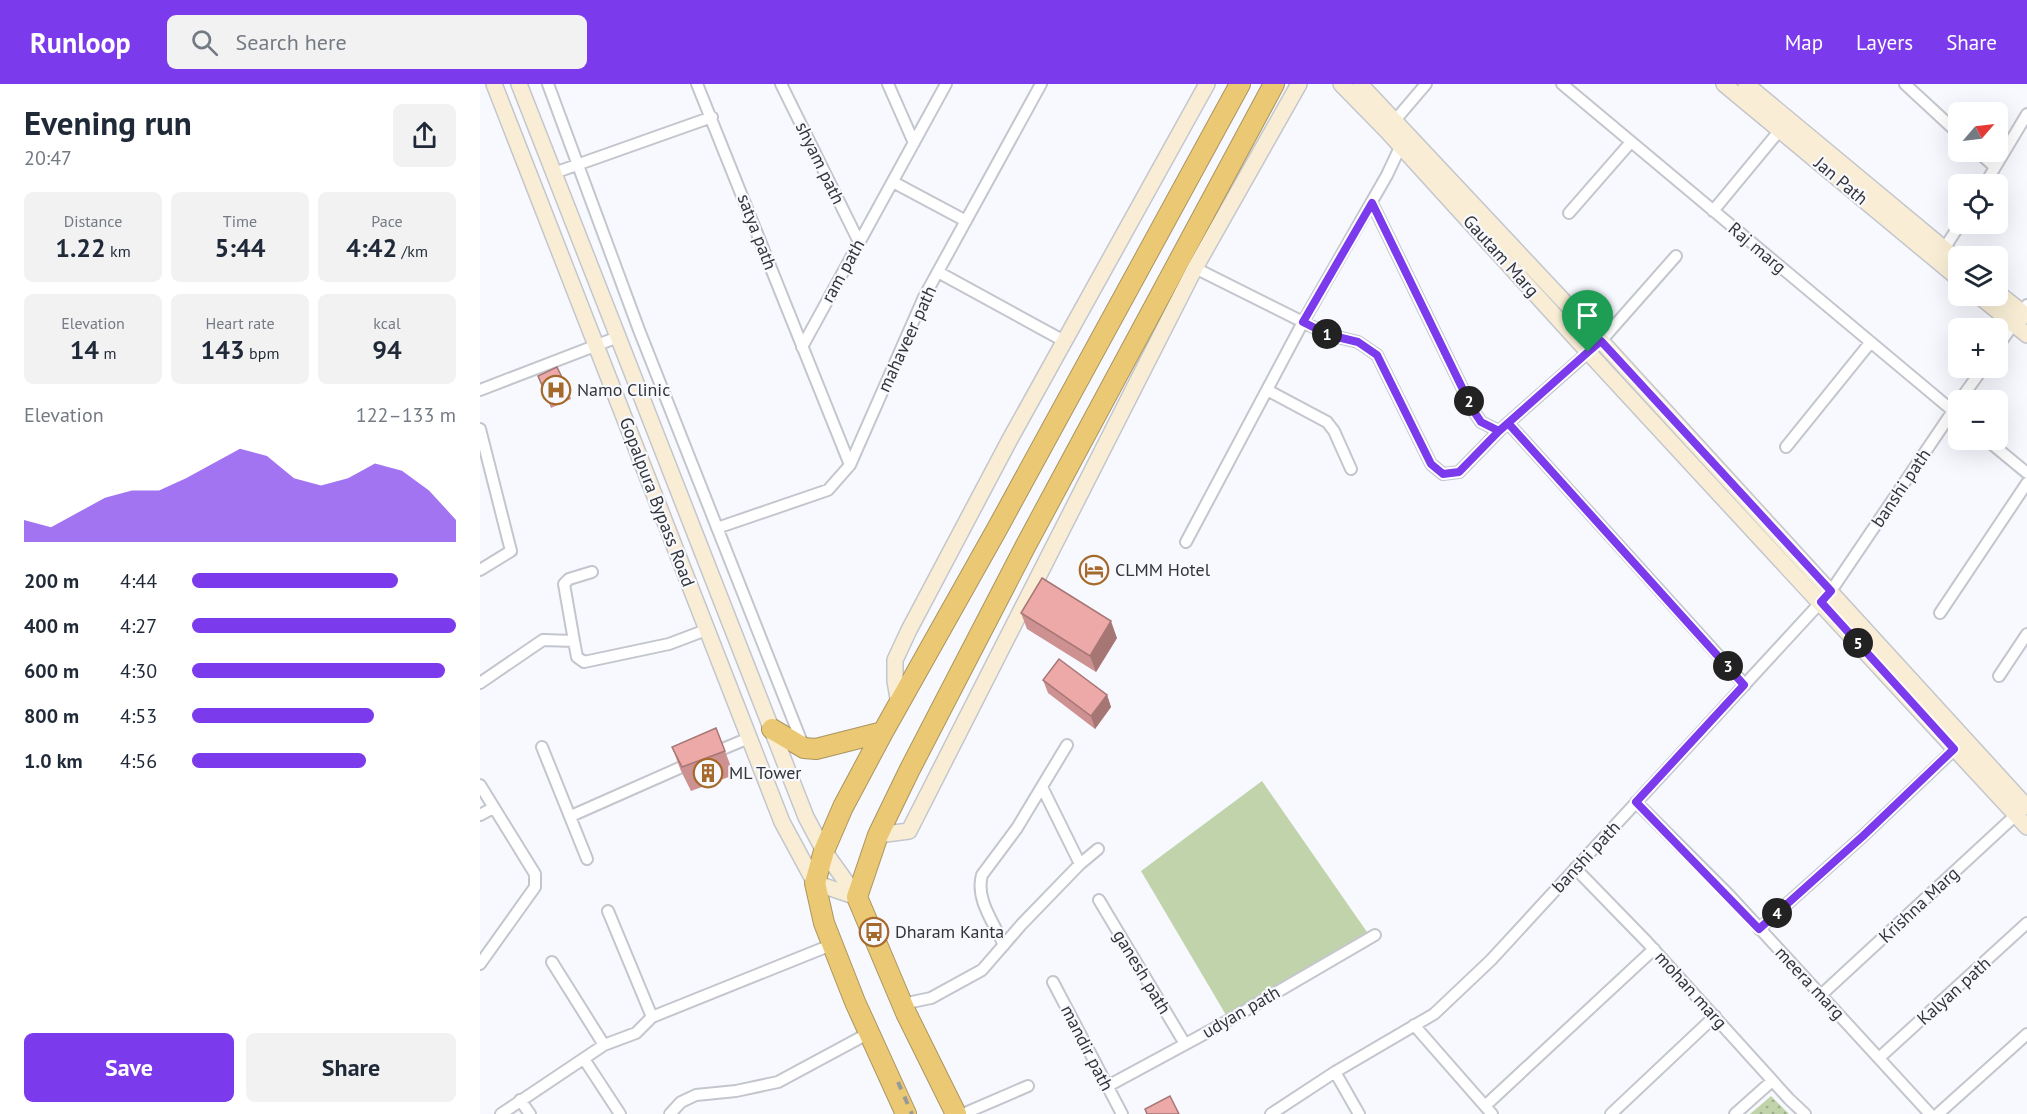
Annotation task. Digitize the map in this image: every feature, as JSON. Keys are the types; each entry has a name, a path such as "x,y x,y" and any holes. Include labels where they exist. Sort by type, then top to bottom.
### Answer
{"highway":[{"path":"906,1114 831,945 818,905 815,883 824,851 843,807 883,732 1003,519 1240,84"},
{"path":"956,1114 902,1004 857,897 878,836 909,771 1025,547 1274,84"},
{"path":"772,729 804,748 816,749 883,732"}],"street":[{"name":"Gopalpura Bypass Road","path":"494,84 748,738 782,822 815,883"},
{"name":"Gopalpura Bypass Road","path":"519,84 806,817 824,851 857,897"},
{"path":"548,84 639,330 804,748"},
{"name":"satya path","path":"697,84 802,347"},
{"name":"shyam path","path":"781,84 859,242"},
{"path":"888,84 914,143"},
{"name":"ram path","path":"802,347 946,84"},
{"name":"mahaveer path","path":"717,528 828,490 850,465 924,297 1041,84"},
{"path":"899,704 895,681 895,660 914,619 1064,341 1207,84"},
{"path":"878,836 909,831 1195,268 1299,84"},
{"name":"Gautam Marg","path":"1341,84 1391,125 1588,352 1826,596 1960,744 2024,808 2027,827"},
{"path":"1360,84 1391,125 1426,84"},
{"name":"Raj marg","path":"1562,84 1870,343 1948,400"},
{"name":"Jan Path","path":"1724,84 1948,270"},
{"name":"Jan Path","path":"1746,84 1948,252"},
{"path":"1905,84 1948,124"},
{"path":"1991,174 2027,114"},
{"path":"554,174 712,117"},
{"path":"1713,211 1780,130"},
{"path":"1186,542 1303,322 1372,203 1404,139 1601,341 1826,596"},
{"path":"1569,213 1631,142"},
{"path":"1989,162 1995,167"},
{"path":"893,182 966,221"},
{"path":"1372,203 1473,410 1481,422 1499,431"},
{"path":"1944,249 1954,234"},
{"path":"1195,268 1329,335 1358,342 1377,355 1431,464 1443,474 1459,472 1499,431 1601,341 1676,256"},
{"path":"938,272 1064,341"},
{"path":"2008,301 2022,314 2027,335"},
{"path":"2003,306 2022,314"},
{"path":"2008,333 2022,314"},
{"path":"480,390 618,337"},
{"path":"1786,447 1870,343"},
{"path":"802,347 850,465"},
{"path":"1267,390 1327,422 1334,431 1351,469"},
{"name":"banshi path","path":"1271,1114 1335,1072 1434,1014 1491,960 1826,596 1948,421"},
{"path":"1508,423 1744,685"},
{"path":"480,429 511,550 480,570"},
{"path":"1999,450 2027,473"},
{"path":"1940,613 2027,483"},
{"path":"592,572 569,579 564,584 577,657 584,662 669,644 706,630"},
{"path":"1999,676 2027,634"},
{"path":"480,683 543,640 574,641"},
{"path":"571,816 748,738"},
{"path":"1759,929 1863,836 1960,744"},
{"path":"1004,945 981,898 982,875 1017,828 1067,745"},
{"path":"542,747 587,859"},
{"path":"480,785 535,874 535,887 480,964"},
{"path":"1042,787 1080,864"},
{"name":"meera marg","path":"1636,802 1759,929 1930,1114"},
{"path":"480,815 493,808"},
{"name":"Krishna Marg","path":"1821,995 2024,808"},
{"path":"902,1004 931,998 982,970 1020,925 1080,864 1098,849"},
{"name":"mohan marg","path":"1575,868 1654,949 1772,1081 1805,1114"},
{"path":"815,883 857,897"},
{"name":"ganesh path","path":"1099,900 1185,1044"},
{"path":"608,911 652,1017"},
{"name":"Kalyan path","path":"1879,1058 2027,923"},
{"name":"udyan path","path":"1106,1087 1375,934"},
{"path":"501,1114 604,1045 636,1033 652,1017 831,945"},
{"path":"1414,1026 1488,1110 1654,949"},
{"path":"552,962 604,1045"},
{"name":"mandir path","path":"1053,982 1122,1114"},
{"path":"1611,1114 1715,1016"},
{"path":"670,1114 681,1102 696,1095 778,1082 869,1033"},
{"path":"1938,1114 2027,1034"},
{"path":"584,1059 620,1114"},
{"path":"1335,1072 1359,1114"},
{"path":"1735,1114 1772,1081"},
{"path":"963,1114 1028,1086"},
{"path":"520,1100 530,1114"}],"green space":[{"path":"1262,781 1367,932 1226,1015 1141,871"},
{"path":"1771,1096 1789,1114 1750,1114"}],"building":[{"path":"557,367 568,390 548,399 538,376"},
{"path":"1042,578 1111,621 1090,656 1021,613"},
{"path":"1059,659 1107,695 1091,716 1043,680"},
{"path":"716,728 725,751 682,767 672,747"},
{"path":"1170,1096 1179,1114 1147,1114 1145,1109"}],"railway":[{"path":"898,1082 912,1114"}],"place":[{"name":"Namo Clinic","path":"556,390"},
{"name":"CLMM Hotel","path":"1094,570"},
{"name":"ML Tower","path":"708,773"},
{"name":"Dharam Kanta","path":"874,932"}],"route":[{"path":"1588,352 1548,387 1499,431 1459,472 1443,474 1431,464 1377,355 1358,342 1329,335 1303,322 1372,203 1473,410 1481,422 1499,431 1508,423 1744,685 1636,802 1759,929 1863,836 1954,749 1821,602 1831,591 1601,341 1588,352"}]}
